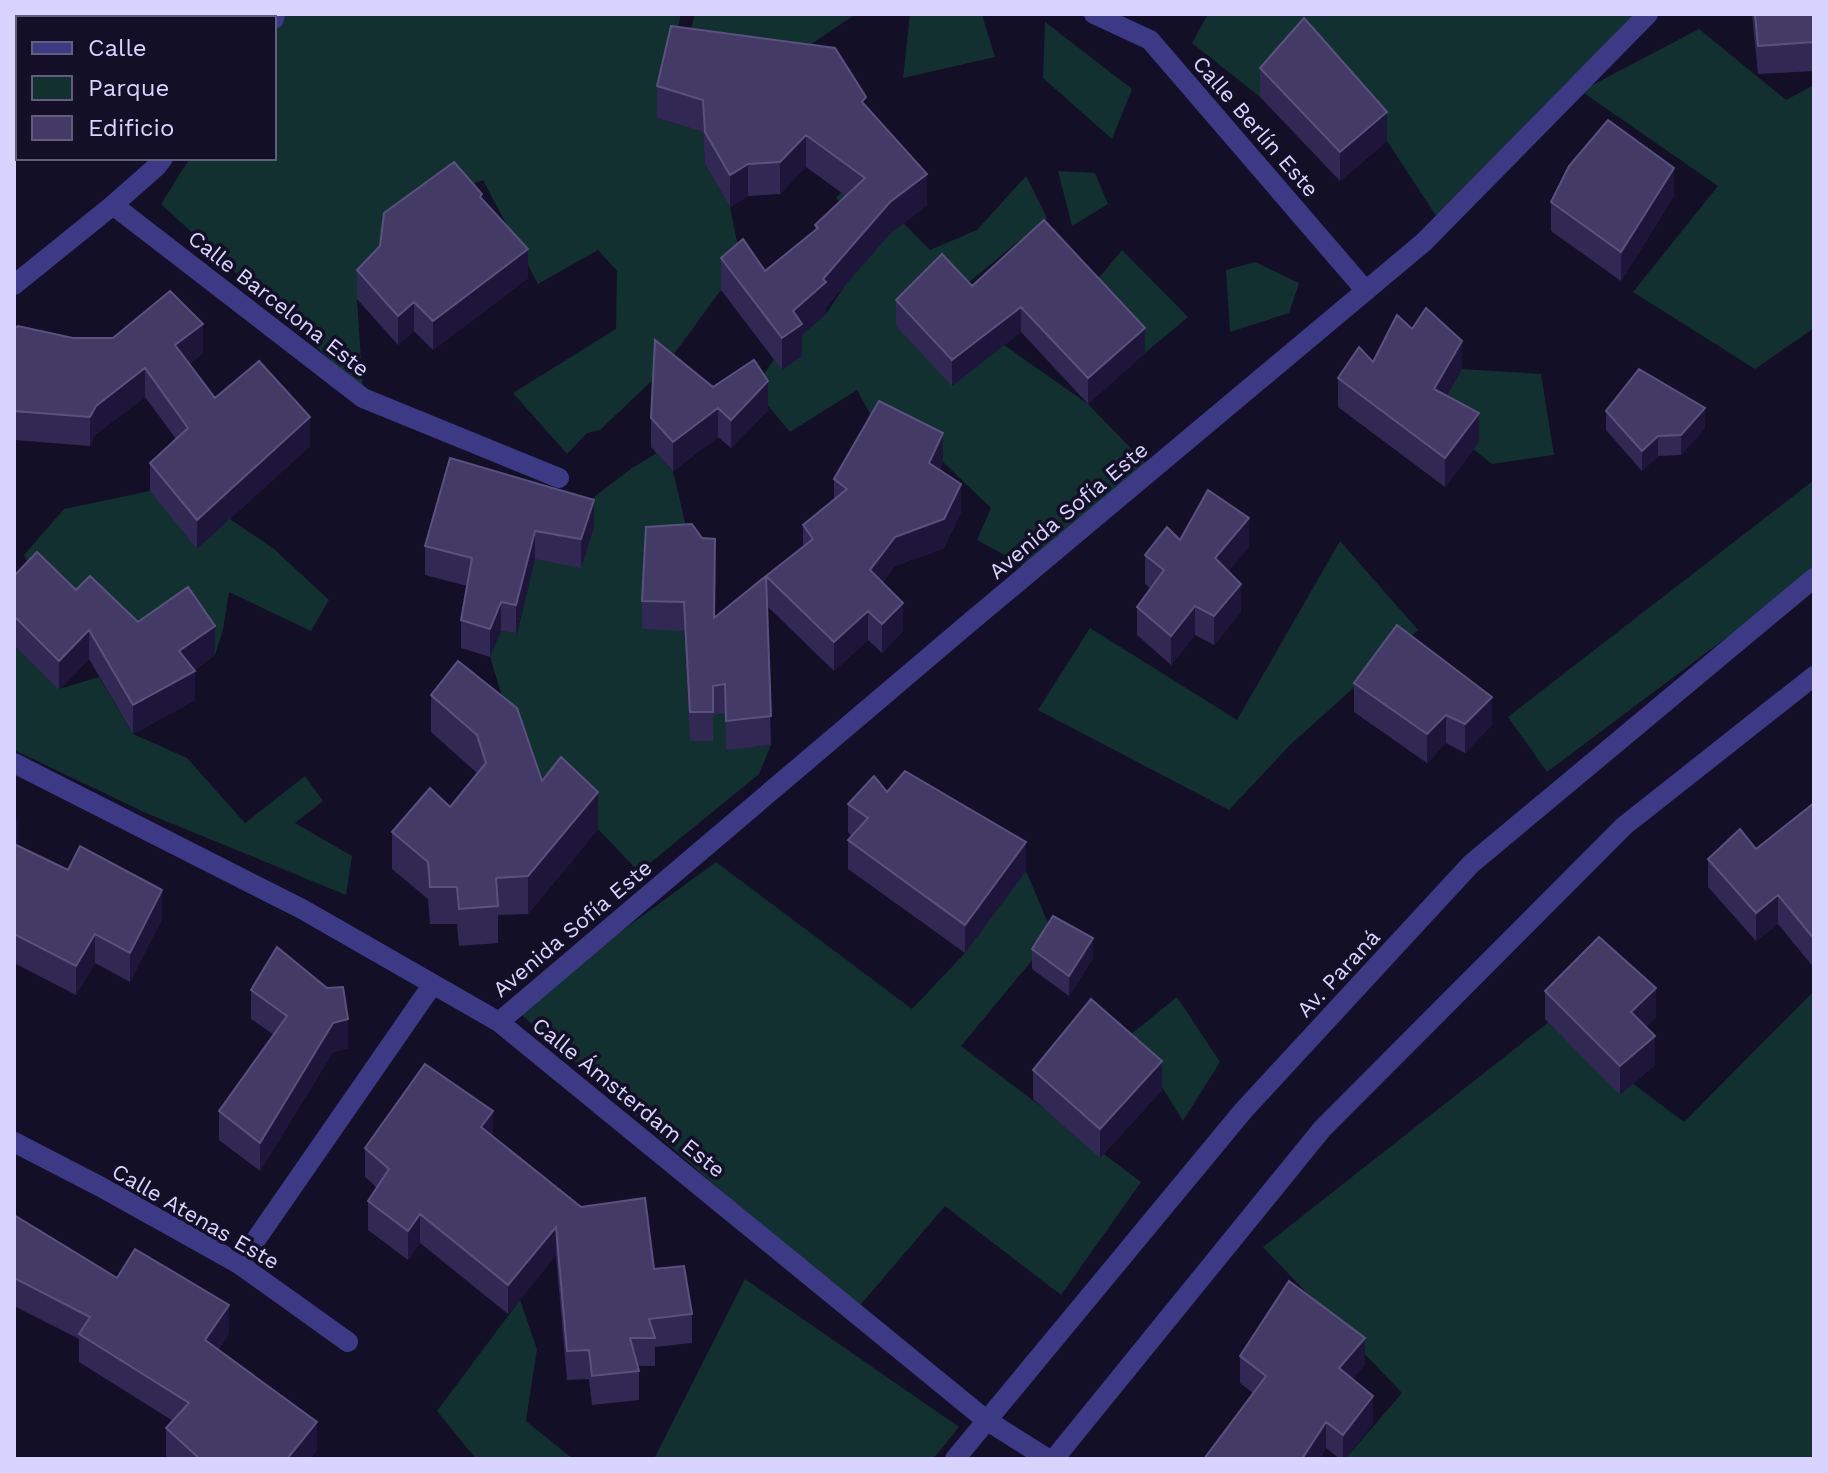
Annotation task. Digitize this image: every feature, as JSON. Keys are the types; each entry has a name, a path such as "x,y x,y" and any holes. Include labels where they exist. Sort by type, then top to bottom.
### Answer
{"street":[{"name":"Calle Berlín Este","path":"1094,14 1150,40 1366,291"},
{"name":"Avenida Sofía Este","path":"499,1022 1424,242 1648,14"},
{"path":"14,285 113,205 161,160"},
{"name":"Calle Barcelona Este","path":"113,205 363,398 559,478"},
{"name":"Av. Paraná","path":"955,1459 1243,1111 1471,864 1814,578"},
{"path":"1054,1459 1322,1129 1624,826 1814,676"},
{"name":"Calle Ámsterdam Este","path":"14,763 302,909 499,1022 986,1420 1048,1459"},
{"path":"239,1264 433,984"},
{"name":"Calle Atenas Este","path":"14,1142 239,1264 348,1342"}],"green space":[{"path":"89,14 275,14 274,16"},
{"path":"277,14 681,14 657,118 703,132 705,164 730,207 743,271 721,290 660,373 600,430 587,433 567,454 513,393 616,329 617,271 598,250 538,284 483,180 454,191 357,299 363,390 161,204 189,160 276,160"},
{"path":"695,14 856,14 771,71 683,59"},
{"path":"910,14 982,15 995,57 903,78"},
{"path":"1208,14 1637,14 1440,222 1387,141 1260,97 1192,43"},
{"path":"1045,22 1132,89 1112,139 1043,78"},
{"path":"1699,29 1786,100 1814,85 1814,328 1755,369 1633,292 1718,186 1581,91"},
{"path":"1058,171 1095,173 1108,204 1072,226"},
{"path":"857,176 930,250 977,230 1026,176 1047,218 968,283 952,386 1004,345 1088,404 1151,469 1032,570 977,540 991,508 943,462 879,430 857,390 790,432 754,389 774,359 826,314 846,284 879,246 836,198"},
{"path":"1122,250 1188,317 1145,353 1087,292"},
{"path":"1255,262 1299,283 1289,313 1230,332 1226,270"},
{"path":"1462,369 1541,374 1554,455 1492,464 1434,418"},
{"path":"657,453 673,471 692,552 684,631 689,718 725,713 727,749 771,745 759,774 639,872 561,795 550,808 517,745 490,657 501,631 517,633 535,559 585,504"},
{"path":"1814,480 1814,572 1547,772 1508,717"},
{"path":"150,491 230,519 274,549 329,600 311,631 229,592 215,655 117,630 37,581 24,555 64,509"},
{"path":"1340,541 1418,630 1290,745 1229,810 1038,710 1090,628 1237,720"},
{"path":"14,645 59,689 99,677 133,734 187,758 245,823 305,776 323,801 295,823 352,856 346,895 146,813 14,750"},
{"path":"716,862 912,1009 965,953 1026,871 1053,935 961,1046 1141,1182 1061,1295 945,1206 856,1310 515,1009"},
{"path":"1814,991 1814,1459 1345,1459 1402,1393 1263,1247 1550,1021 1684,1122"},
{"path":"1177,997 1220,1062 1183,1121 1130,1035"},
{"path":"745,1279 959,1427 933,1459 654,1459"},
{"path":"520,1300 537,1349 526,1421 573,1459 476,1459 437,1411"}],"building":[{"path":"14,14 68,14 70,16 16,16 14,113"},
{"path":"1755,14 1814,14 1814,42 1758,46"},
{"path":"1304,18 1387,112 1340,152 1260,68"},
{"path":"671,26 835,48 866,97 862,102 927,174 890,202 823,279 826,282 793,311 802,324 782,338 721,258 743,239 765,271 818,228 815,225 865,178 806,135 780,162 748,164 730,175 705,132 703,100 657,86"},
{"path":"1608,120 1674,168 1621,252 1551,202 1569,166"},
{"path":"454,162 482,194 480,197 528,249 433,321 414,302 398,316 357,270 380,246 384,213"},
{"path":"1044,220 1145,328 1088,378 1021,307 952,360 896,300 942,254 972,286"},
{"path":"170,291 203,324 175,345 215,398 259,361 310,417 197,520 150,463 188,428 145,368 96,406 90,417 14,411 14,329 18,326 73,338 113,338"},
{"path":"1426,308 1462,341 1434,389 1479,413 1445,458 1338,378 1359,347 1373,362 1397,315 1412,329"},
{"path":"655,340 713,387 754,360 768,381 731,420 718,408 673,442 651,418"},
{"path":"1639,369 1705,408 1681,435 1658,436 1642,451 1606,411"},
{"path":"879,401 943,433 929,463 961,484 944,519 895,537 870,570 903,603 882,624 868,611 834,642 766,576 813,539 803,525 847,489 834,479"},
{"path":"450,458 594,500 581,539 535,531 516,605 501,602 490,629 461,620 472,558 425,546"},
{"path":"1208,490 1249,518 1215,558 1241,584 1214,616 1195,606 1171,636 1137,607 1164,570 1145,555 1167,527 1180,540"},
{"path":"692,524 702,538 715,539 714,618 766,576 771,716 726,721 725,684 713,686 713,712 690,712 684,602 642,601 646,527"},
{"path":"37,552 76,590 90,576 138,622 188,587 215,626 179,651 195,671 133,705 89,630 59,661 14,616 14,576"},
{"path":"1397,625 1492,697 1465,724 1446,715 1427,734 1354,683"},
{"path":"458,661 517,708 542,781 561,757 598,792 528,876 496,878 498,906 459,909 457,887 430,887 428,862 392,832 430,788 450,807 486,763 477,735 431,695"},
{"path":"905,771 1026,842 965,925 848,840 868,818 848,804 874,776 887,792"},
{"path":"1814,803 1814,939 1778,895 1756,913 1708,859 1740,829 1756,849"},
{"path":"14,844 68,870 80,846 162,890 130,953 95,934 76,966 14,934"},
{"path":"1053,916 1093,938 1069,976 1032,949"},
{"path":"1599,937 1656,988 1631,1012 1655,1036 1620,1066 1545,991"},
{"path":"277,947 327,988 343,987 348,1019 333,1023 260,1143 219,1111 287,1016 251,990"},
{"path":"1091,999 1162,1061 1100,1129 1033,1070"},
{"path":"425,1064 493,1111 481,1127 581,1207 645,1198 654,1269 684,1266 692,1314 649,1319 655,1338 630,1338 639,1371 592,1376 589,1350 567,1351 556,1227 508,1285 420,1214 408,1231 368,1201 389,1169 365,1148"},
{"path":"14,1215 117,1278 135,1249 229,1305 205,1340 317,1422 287,1459 200,1459 166,1428 189,1403 79,1334 90,1317 14,1278"},
{"path":"1289,1281 1365,1338 1339,1368 1373,1396 1343,1435 1326,1422 1302,1459 1204,1459 1266,1376 1240,1356"}]}
